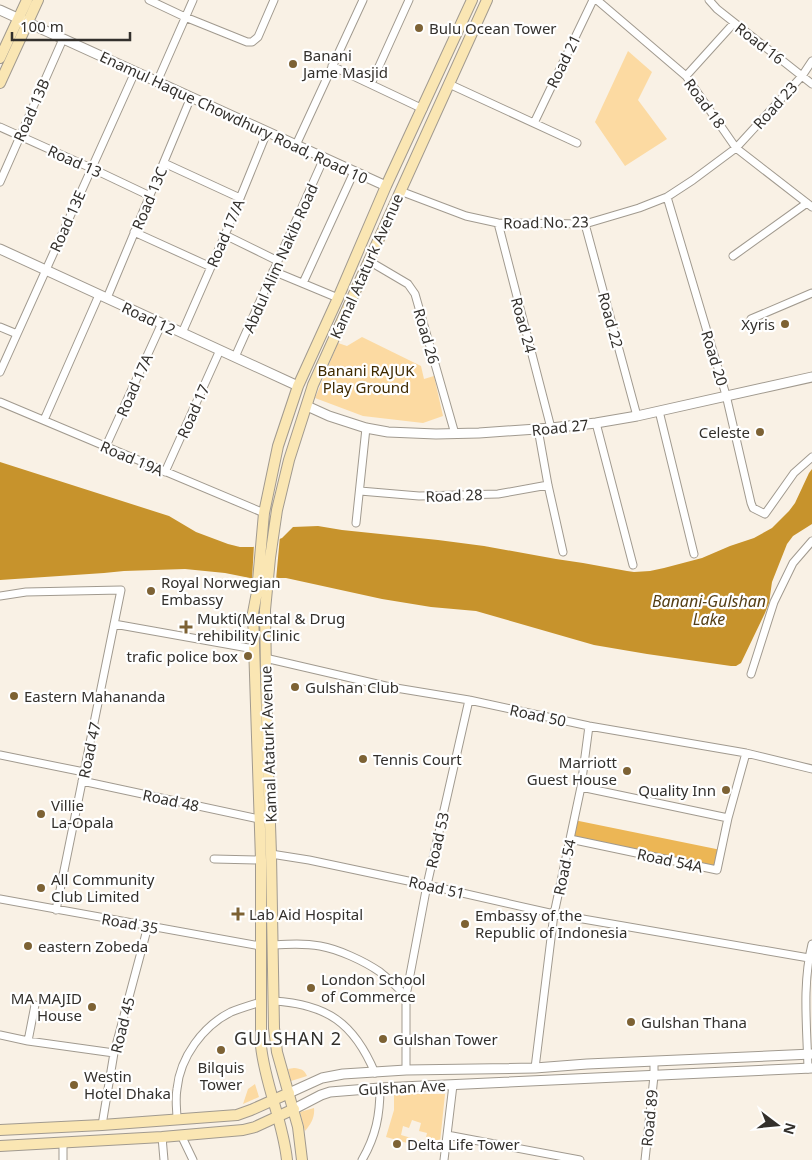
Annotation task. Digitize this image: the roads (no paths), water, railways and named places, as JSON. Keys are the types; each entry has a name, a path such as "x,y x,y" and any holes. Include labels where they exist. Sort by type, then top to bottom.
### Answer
{"main road":[{"path":"0,83 23,21 27,0"},
{"path":"0,58 38,0"},
{"name":"Kamal Ataturk Avenue","path":"302,1160 294,1109 275,1041 265,610 260,541 264,513 278,446 298,386 386,186 472,0"},
{"name":"Kamal Ataturk Avenue","path":"287,1160 284,1138 262,1054 261,860 253,613 270,558 276,515 289,460 313,385 487,0"},
{"path":"386,186 400,191"},
{"path":"293,399 307,406"},
{"path":"254,649 266,655"},
{"name":"Gulshan Ave","path":"0,1130 177,1120 244,1113 289,1093"},
{"name":"Gulshan Ave","path":"0,1146 162,1137 250,1128 294,1109"}],"street":[{"path":"149,0 247,42 252,42 258,37 274,0"},
{"path":"157,82 193,0"},
{"path":"296,145 363,0"},
{"path":"371,84 409,0"},
{"name":"Road 21","path":"534,123 593,0"},
{"name":"Road 18","path":"597,0 686,76 736,148 810,205"},
{"name":"Road 16","path":"709,0 734,23 812,84"},
{"name":"Enamul Haque Chowdhury Road, Road 10","path":"0,10 386,186"},
{"path":"686,76 734,23"},
{"name":"Road 13B","path":"0,182 63,39"},
{"name":"Road 23","path":"736,148 802,76 812,61"},
{"path":"332,66 422,110"},
{"name":"Road 13E","path":"0,372 135,72"},
{"path":"449,84 577,143"},
{"name":"Road 13C","path":"44,420 134,232 191,97"},
{"name":"Road 13","path":"0,128 150,196"},
{"name":"Road 17/A","path":"182,333 267,132"},
{"name":"Road No. 23","path":"400,191 466,216 498,223 585,224 639,208 667,197 736,148"},
{"name":"Abdul Alim Nakib Road","path":"235,357 324,158"},
{"path":"164,163 240,198"},
{"path":"303,283 354,172"},
{"name":"Road 20","path":"667,197 726,395 751,503 754,508 765,514 794,473 812,457"},
{"path":"733,256 810,205"},
{"name":"Road 24","path":"498,223 551,428"},
{"name":"Road 22","path":"585,224 637,416"},
{"path":"134,232 211,266"},
{"path":"225,235 278,261"},
{"name":"Road 12","path":"0,249 298,386"},
{"name":"Road 26","path":"369,261 408,284 415,294 455,434"},
{"path":"274,271 338,298"},
{"path":"751,319 812,293"},
{"name":"Road 17A","path":"106,446 162,324"},
{"path":"0,327 17,334"},
{"name":"Road 17","path":"165,472 220,350"},
{"name":"Road 27","path":"307,406 329,416 366,428 388,432 455,434 596,423 637,416 812,377"},
{"name":"Road 19A","path":"0,402 264,513"},
{"path":"659,410 694,554"},
{"path":"596,423 633,565"},
{"path":"356,523 366,428"},
{"path":"538,429 548,485 564,552"},
{"name":"Road 28","path":"360,491 419,496 498,494 548,485"},
{"path":"751,674 774,602 793,563 812,541"},
{"name":"Road 47","path":"0,596 26,592 121,590 56,910"},
{"path":"114,624 254,649"},
{"name":"Road 50","path":"266,655 390,688 469,700 589,726 746,753 812,769"},
{"name":"Road 53","path":"406,1070 406,996 427,885 469,700"},
{"name":"Road 54","path":"535,1068 554,914 581,787 589,726"},
{"name":"Road 54A","path":"570,840 717,870 728,818 746,753"},
{"path":"0,756 84,772"},
{"name":"Road 48","path":"82,781 259,818"},
{"path":"581,787 728,818"},
{"name":"Road 51","path":"271,854 309,860 427,885 554,914 808,958"},
{"path":"214,859 261,860"},
{"name":"Road 35","path":"0,899 260,946"},
{"name":"Road 45","path":"102,1125 114,1053 148,926"},
{"path":"273,945 298,944 321,946 344,954 380,972 406,996"},
{"path":"810,1068 805,1003 808,958 812,944"},
{"path":"273,1001 301,1003 314,1007 338,1021 358,1040 366,1052 375,1073"},
{"path":"177,1120 177,1088 186,1058 195,1044 205,1031 231,1012 261,1002"},
{"path":"28,1041 34,1005"},
{"path":"0,1035 28,1041 114,1053"},
{"name":"Gulshan Ave","path":"289,1093 322,1078 343,1074 406,1070 535,1068 810,1054"},
{"name":"Road 89","path":"645,1160 654,1061"},
{"name":"Gulshan Ave","path":"294,1109 330,1092 380,1088 810,1068"},
{"path":"444,1160 452,1085"},
{"path":"362,1160 370,1147 378,1119 380,1088"},
{"path":"181,1135 193,1160"},
{"path":"447,1135 580,1160"},
{"path":"162,1137 164,1160"},
{"path":"63,1142 63,1160"}],"water":[{"name":"Banani-Gulshan Lake","path":"0,462 169,516 196,532 240,547 267,544 282,538 293,527 318,526 484,546 634,572 650,571 702,558 754,538 772,528 795,503 812,469 812,524 793,536 787,544 772,582 769,603 765,613 741,663 731,666 594,645 476,611 431,607 382,599 286,578 250,578 225,573 185,569 124,571 0,580"}],"place":[{"name":"Bulu Ocean Tower","path":"419,28"},
{"name":"Banani Jame Masjid","path":"293,64"},
{"name":"Xyris","path":"785,324"},
{"name":"Celeste","path":"760,432"},
{"name":"Royal Norwegian Embassy","path":"151,591"},
{"name":"Mukti(Mental & Drug rehibility Clinic","path":"186,627"},
{"name":"trafic police box","path":"248,656"},
{"name":"Gulshan Club","path":"295,687"},
{"name":"Eastern Mahananda","path":"14,696"},
{"name":"Tennis Court","path":"363,759"},
{"name":"Marriott Guest House","path":"627,771"},
{"name":"Quality Inn","path":"726,790"},
{"name":"Villie La-Opala","path":"41,814"},
{"name":"All Community Club Limited","path":"41,888"},
{"name":"Lab Aid Hospital","path":"238,914"},
{"name":"Embassy of the Republic of Indonesia","path":"465,924"},
{"name":"eastern Zobeda","path":"28,946"},
{"name":"London School of Commerce","path":"311,988"},
{"name":"MA MAJID House","path":"92,1007"},
{"name":"Gulshan Thana","path":"631,1022"},
{"name":"Gulshan Tower","path":"383,1039"},
{"name":"Bilquis Tower","path":"221,1050"},
{"name":"Westin Hotel Dhaka","path":"74,1085"},
{"name":"Delta Life Tower","path":"397,1144"}],"district":[{"name":"GULSHAN 2","path":"288,1038"}],"park label":[{"name":"Banani RAJUK Play Ground","path":"366,378"}]}
